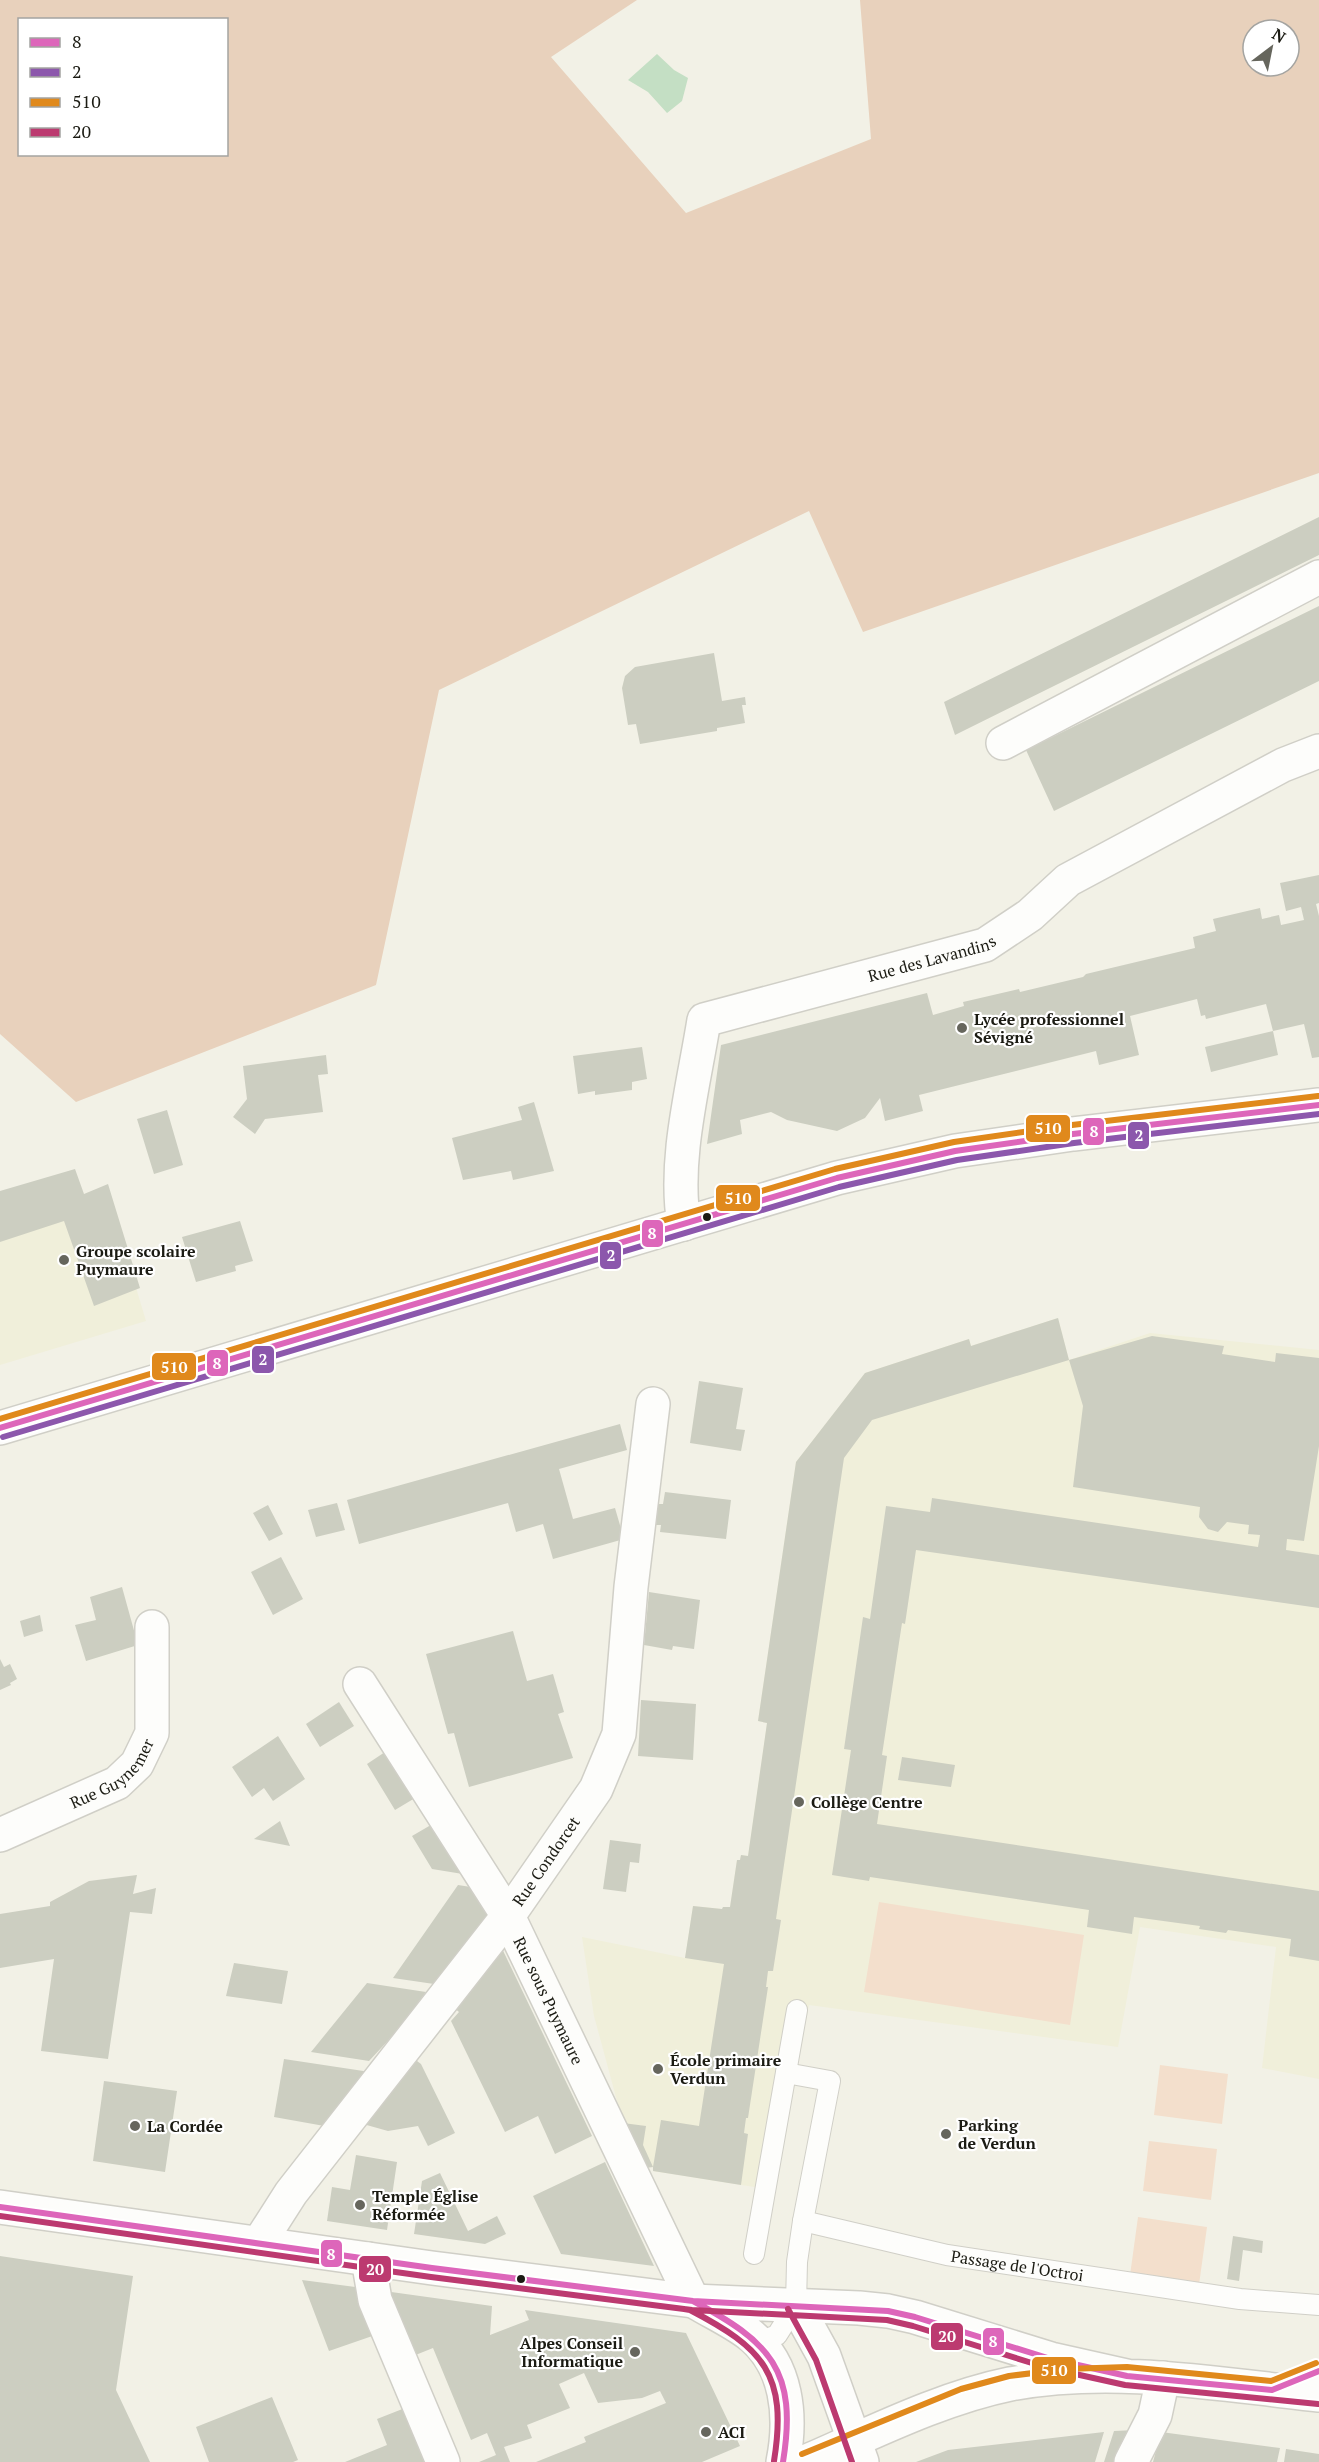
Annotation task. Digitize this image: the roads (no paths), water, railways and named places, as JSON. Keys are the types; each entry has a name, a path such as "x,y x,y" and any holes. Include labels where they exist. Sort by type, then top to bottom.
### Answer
{"street":[{"path":"1004,743 1319,577"},
{"name":"Rue des Lavandins","path":"684,1224 680,1200 681,1162 704,1020 985,945 1029,915 1068,880 1283,765 1319,751"},
{"path":"0,1428 837,1178 955,1151 1096,1131 1319,1105"},
{"name":"Rue Condorcet","path":"259,2243 291,2193 508,1916 596,1789 619,1734 631,1587 653,1404"},
{"name":"Rue Guynemer","path":"0,1835 117,1783 137,1764 152,1733 152,1627"},
{"name":"Rue sous Puymaure","path":"360,1684 508,1916 693,2301"},
{"path":"0,2207 368,2259 693,2301 888,2311 1051,2360 1127,2376"},
{"path":"368,2259 375,2300 442,2462"},
{"path":"693,2301 749,2334 763,2348 785,2391 787,2441 783,2462"},
{"path":"796,2305 824,2356 858,2451"},
{"path":"805,2462 858,2451 964,2397 1010,2385 1066,2378 1127,2376 1319,2395"},
{"path":"1131,2462 1155,2415 1163,2378"}],"lane":[{"path":"754,2254 797,2010"},
{"path":"749,2334 767,2339 777,2335 796,2305 797,2262 803,2221 830,2080 786,2073"},
{"name":"Passage de l'Octroi","path":"803,2221 947,2255 1228,2297 1319,2305"},
{"path":"1272,2390 1319,2371"}],"place":[{"name":"Lycée professionnel Sévigné","path":"962,1028"},
{"name":"Groupe scolaire Puymaure","path":"64,1260"},
{"name":"Collège Centre","path":"799,1802"},
{"name":"École primaire Verdun","path":"658,2069"},
{"name":"La Cordée","path":"135,2126"},
{"name":"Parking de Verdun","path":"946,2134"},
{"name":"Temple Église Réformée","path":"360,2205"},
{"name":"Alpes Conseil Informatique","path":"635,2352"},
{"name":"ACI","path":"706,2432"}]}
